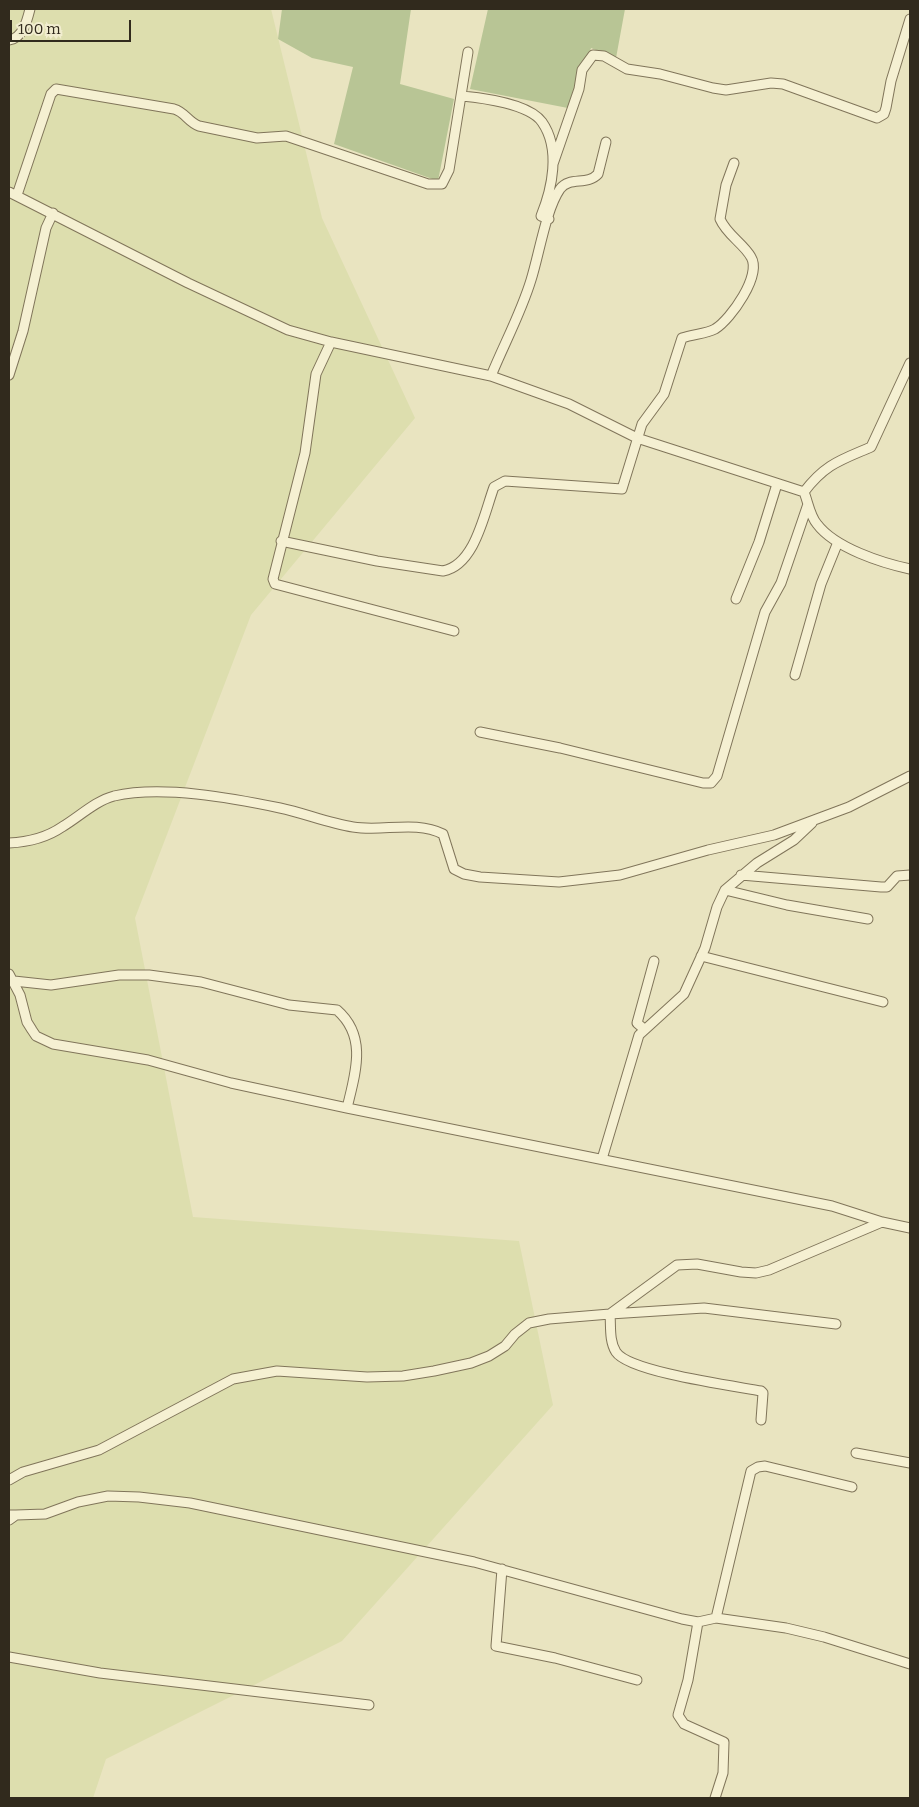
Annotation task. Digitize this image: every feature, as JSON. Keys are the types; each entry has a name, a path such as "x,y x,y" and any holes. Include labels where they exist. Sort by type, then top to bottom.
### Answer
{"street":[{"path":"9,40 14,39 22,32 30,9"},
{"path":"553,164 579,89 582,70 593,55 604,56 627,69 660,74 726,90 771,83 783,84 877,118 884,114 886,108 891,81 910,19"},
{"path":"468,52 447,177 442,184 436,185 286,136 257,138 199,126 194,124 181,111 174,109 56,89 51,94 13,193 53,212 140,260 288,330 331,342 491,376 569,404 637,438 804,492"},
{"path":"462,96 487,98 519,107 542,121 550,141 553,164 551,189 541,216 548,219"},
{"path":"491,376 531,282 548,219 559,190 564,184 590,180 598,174 606,142"},
{"path":"281,541 377,561 443,571 452,570 470,553 494,487 505,481 622,489 645,417 664,394 682,338 714,329 740,300 749,285 754,268 752,259 731,236 720,219 726,185 734,163"},
{"path":"9,375 24,331 46,228 53,212"},
{"path":"331,342 316,374 305,453 281,541 273,579 275,584 454,631"},
{"path":"804,492 816,477 837,460 871,447 910,364"},
{"path":"736,599 759,542 777,484"},
{"path":"804,492 815,522 822,531 838,542 873,558 910,569"},
{"path":"480,732 560,748 703,783 711,783 717,776 762,620 780,583 808,504"},
{"path":"796,675 821,584 838,542"},
{"path":"9,844 34,841 48,835 95,805 112,797 151,791 280,808 354,828 412,827 434,830 443,834 454,869 464,874 497,878 575,882 647,869 708,850 774,835 849,808 910,776"},
{"path":"602,1159 635,1043 644,1029 671,1008 684,994 702,956 717,907 725,890 741,875 794,840 814,821"},
{"path":"741,875 881,887 887,887 897,876 910,875"},
{"path":"725,890 788,905 868,919"},
{"path":"702,956 781,978 883,1002"},
{"path":"644,1029 637,1023 654,961"},
{"path":"12,978 51,985 119,975 149,975 201,982 288,1005 337,1010 348,1026 357,1051 358,1062 347,1108"},
{"path":"12,978 32,1030 36,1036 53,1044 148,1060 232,1082 347,1108 832,1206 882,1222 910,1228"},
{"path":"610,1314 677,1265 697,1264 756,1273 769,1270 882,1222"},
{"path":"9,1480 30,1470 99,1450 233,1379 277,1372 368,1377 403,1376 434,1372 471,1364 489,1356 505,1346 515,1334 529,1323 549,1318 704,1308 836,1324"},
{"path":"610,1314 614,1346 626,1361 661,1371 761,1391 763,1393 761,1420"},
{"path":"856,1454 910,1463"},
{"path":"716,1618 752,1471 758,1467 765,1466 852,1487"},
{"path":"11,1517 45,1514 78,1502 108,1496 139,1497 239,1512 502,1568 698,1622 716,1618 786,1628 824,1637 910,1664"},
{"path":"502,1568 496,1646 562,1660 637,1680"},
{"path":"698,1622 688,1680 678,1715 684,1724 724,1742 723,1773 715,1798"},
{"path":"9,1657 100,1673 369,1705"}],"green space":[{"path":"9,9 271,9 322,218 415,418 251,615 135,918 193,1217 519,1241 553,1405 342,1641 106,1759 93,1798 9,1798"},
{"path":"282,9 411,9 400,84 454,99 438,181 334,144 353,67 312,58 278,39"},
{"path":"488,9 625,9 616,58 591,48 573,109 470,89"}]}
